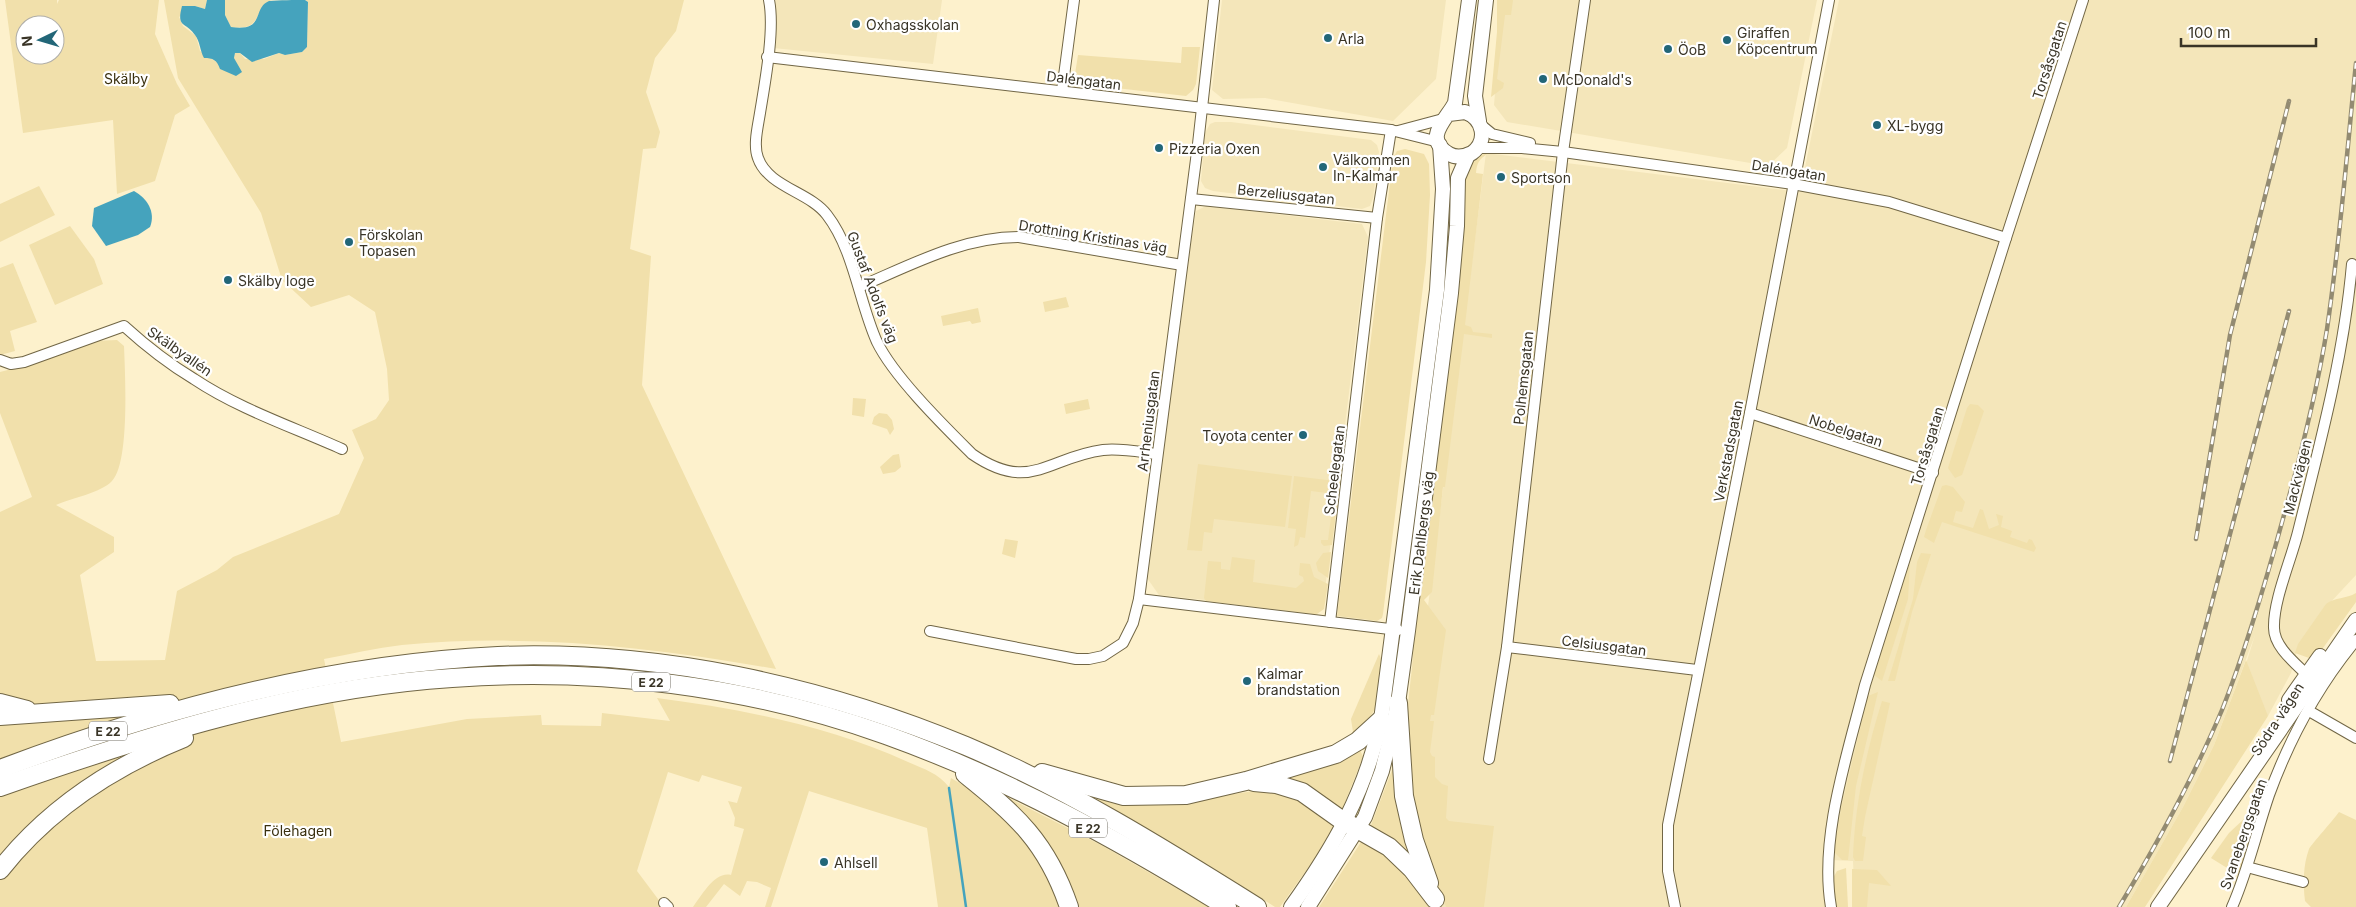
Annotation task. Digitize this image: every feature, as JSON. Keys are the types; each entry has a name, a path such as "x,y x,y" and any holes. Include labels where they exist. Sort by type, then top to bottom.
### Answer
{"highway":[{"name":"E 22","path":"0,769 73,742 218,700 272,686 394,666 500,656 601,659 692,668 782,686 883,715 996,759 1104,816 1257,907"},
{"name":"E 22","path":"0,787 82,758 243,712 377,687 452,678 529,676 602,678 689,687 778,704 884,734 945,758 1030,797 1177,876 1227,907"},
{"path":"0,716 79,712 218,700"},
{"path":"0,703 39,714"},
{"path":"1398,703 1404,796 1414,840 1436,903"},
{"path":"0,870 51,816 101,779 162,746 243,712"},
{"path":"996,759 1106,793 1124,796 1186,795 1246,781 1336,754 1358,742 1381,720"},
{"path":"945,758 999,801 1031,834 1052,866 1069,907"},
{"path":"1246,781 1276,784 1302,792 1401,857 1436,903"}],"main road":[{"name":"Erik Dahlbergs väg","path":"1352,826 1381,720 1394,630 1441,246 1443,182 1438,130 1457,94 1469,0"},
{"name":"Erik Dahlbergs väg","path":"1291,907 1310,897 1352,826 1371,803 1382,771 1398,703 1451,292 1457,226 1458,178 1482,135 1475,96 1486,0"},
{"path":"1446,116 1465,112 1480,123"},
{"path":"1440,144 1452,155 1473,151"},
{"name":"Södra vägen","path":"2158,907 2356,607"},
{"name":"Södra vägen","path":"2310,678 2356,620"}],"street":[{"name":"Gustaf Adolfs väg","path":"769,0 771,8 757,138 757,158 761,165 778,181 827,213 842,242 877,342 889,362 954,436 983,462 1006,472 1019,474 1040,470 1078,456 1104,450 1157,454"},
{"path":"1062,91 1074,0"},
{"name":"Arrheniusgatan","path":"930,631 1076,659 1089,659 1103,656 1124,643 1133,624 1139,599 1191,198 1214,0"},
{"name":"Polhemsgatan","path":"1489,759 1507,647 1562,152 1585,0"},
{"name":"Verkstadsgatan","path":"1675,907 1668,871 1668,825 1697,670 1750,413 1829,0"},
{"name":"Torsåsgatan","path":"1830,907 1827,858 1846,758 1884,621 2084,0"},
{"name":"Daléngatan","path":"767,57 1394,130 1440,144"},
{"name":"Daléngatan","path":"1394,130 1446,116"},
{"name":"Daléngatan","path":"1480,123 1496,135 1562,152"},
{"name":"Scheelegatan","path":"1330,622 1377,218 1394,130"},
{"name":"Daléngatan","path":"1473,151 1522,148 1562,152 1793,184 1889,202 2006,238"},
{"name":"Berzeliusgatan","path":"1191,198 1377,218"},
{"name":"Drottning Kristinas väg","path":"859,287 964,243 994,236 1019,236 1182,265"},
{"name":"Mackvägen","path":"2310,678 2277,641 2274,629 2275,612 2295,545 2331,397 2349,299 2352,264"},
{"name":"Skälbyallén","path":"0,360 11,364 24,362 124,326 145,345 195,380 249,408 342,449"},
{"name":"Nobelgatan","path":"1750,413 1933,473"},
{"path":"1139,599 1408,631"},
{"name":"Svanebergsgatan","path":"2232,907 2248,867 2269,796 2296,729 2356,640"},
{"name":"Celsiusgatan","path":"1507,647 1697,670"},
{"path":"2309,711 2356,738"},
{"path":"2248,867 2303,882"}],"shaded area":[{"name":"Oxhagsskolan","path":"776,0 942,0 933,64 773,48"},
{"path":"1222,0 1446,0 1436,79 1393,121 1265,98 1223,99 1212,90"},
{"path":"1499,0 1817,0 1787,148 1768,166 1507,122 1494,105 1500,33"},
{"path":"1839,0 2356,0 2356,575 2329,604 2297,651 2291,673 2268,716 2236,696 2255,635 2214,745 2183,807 2126,907 1855,907 1853,861 1831,860 1837,907 1324,907 1358,859 1411,739 1486,153 1800,192"},
{"path":"1215,122 1231,122 1371,140 1377,145 1379,152 1373,198 1370,206 1362,209 1213,191 1205,188 1201,181 1205,133 1210,124"},
{"path":"1206,206 1362,224 1368,237 1323,606 1315,612 1159,595 1147,578 1187,266 1196,211"}],"green space":[{"name":"Skälby","path":"5,0 57,0 57,4 59,0 159,0 155,34 177,84 190,106 175,115 155,181 117,194 113,120 23,133"},
{"name":"Fölehagen","path":"164,0 207,0 205,9 195,6 179,17 183,26 196,36 200,51 218,63 238,67 234,58 235,53 240,53 245,59 264,59 279,53 285,55 302,52 307,47 308,2 305,0 684,0 676,31 655,58 646,92 660,132 656,148 643,149 630,249 651,256 642,385 776,669 683,654 590,644 496,641 449,642 383,648 324,659 341,742 467,719 541,715 542,725 601,726 602,713 670,721 657,698 785,721 847,738 878,749 930,772 949,787 951,778 980,795 1035,850 1063,907 938,907 927,828 809,791 771,907 765,907 771,888 757,882 747,881 740,896 724,884 706,907 693,907 714,880 725,875 731,875 744,829 734,826 735,818 728,801 737,803 742,787 702,775 699,782 668,772 637,871 664,907 0,907 0,512 32,497 0,413 0,372 35,363 93,341 117,340 124,346 125,417 122,456 118,471 112,481 101,489 56,505 114,537 114,552 80,575 96,661 165,660 177,591 217,570 233,557 339,514 364,458 352,430 376,419 389,400 387,369 375,312 349,295 311,307 282,280 261,213 178,78"},
{"path":"225,0 271,0 261,10 253,23 248,26 231,27 225,15"},
{"path":"1497,0 1513,0 1511,15 1505,15 1497,79 1504,83 1503,88 1491,97 1497,32"},
{"path":"1182,47 1200,47 1196,84 1193,90 1186,96 1081,84 1075,74 1078,55 1181,63"},
{"path":"1405,149 1424,154 1429,164 1430,195 1426,262 1383,614 1382,618 1377,621 1337,616 1393,158 1397,151"},
{"path":"1488,153 1479,162 1476,169 1476,173 1483,174 1465,325 1471,327 1473,332 1492,334 1492,338 1464,334 1445,487 1443,487 1432,592 1424,600 1446,630 1434,715 1431,715 1430,721 1434,721 1430,752 1435,757 1435,777 1442,784 1448,786 1446,818 1449,821 1494,826 1484,907 1446,907 1423,840 1413,795 1407,749 1407,714 1413,640 1463,183 1474,160"},
{"path":"39,186 55,215 0,242 0,204"},
{"path":"70,226 94,259 103,284 55,305 29,245"},
{"path":"13,263 37,322 10,331 15,351 0,355 0,268"},
{"path":"1066,297 1069,307 1045,312 1043,302"},
{"path":"978,308 981,322 972,324 970,321 943,326 941,316"},
{"path":"853,398 866,399 864,417 852,415"},
{"path":"1088,399 1090,409 1066,414 1064,404"},
{"path":"1970,404 1978,405 1984,411 1962,475 1955,478 1948,468 1967,408"},
{"path":"879,413 887,414 892,420 894,429 890,435 887,429 872,424 874,417"},
{"path":"899,454 901,467 895,472 883,474 880,467 893,455"},
{"path":"1198,464 1292,476 1285,527 1214,519 1212,533 1204,532 1202,551 1187,550"},
{"path":"1337,474 1341,475 1332,545 1324,546 1321,540 1328,540 1334,494 1311,491 1305,538 1300,537 1298,545 1294,547 1296,529 1288,528 1294,476 1335,481"},
{"path":"1942,486 1953,487 1965,502 1962,512 1956,511 1953,522 1973,528 1980,509 1983,510 1989,529 1999,525 1996,514 2003,516 2001,527 2012,531 2010,537 2027,543 2029,539 2032,540 2036,548 2034,552 1942,522 1934,543 1924,537"},
{"path":"1005,539 1018,541 1015,558 1002,554"},
{"path":"1331,552 1328,578 1318,571 1316,563 1323,553"},
{"path":"1921,553 1931,554 1912,612 1895,681 1888,681 1913,599 1917,562"},
{"path":"1232,557 1255,560 1253,582 1296,588 1304,581 1303,577 1299,575 1300,563 1310,564 1314,577 1328,584 1324,609 1317,614 1312,614 1206,601 1204,598 1208,561 1221,562 1221,569 1230,570"},
{"path":"1910,562 1908,599 1882,681 1874,675"},
{"path":"2356,593 2356,602 2318,655 2309,658 2295,653 2298,644 2326,604"},
{"path":"1379,654 1383,663 1377,706 1357,737 1353,732 1351,719"},
{"path":"2246,660 2268,716 2145,907 2126,907 2183,807 2214,745"},
{"path":"1878,692 1856,786 1848,860 1842,860 1834,852 1841,809 1868,696"},
{"path":"1882,701 1890,703 1865,817 1862,836 1866,837 1863,861 1855,861 1853,857 1854,837 1859,798 1866,759"},
{"path":"1359,747 1363,757 1342,810 1312,788 1279,777"},
{"path":"1395,762 1412,857 1402,847 1370,828"},
{"path":"1074,789 1192,800 1268,789 1286,792 1335,824 1313,861 1280,907 1275,907 1208,865"},
{"path":"1003,795 1101,845 1209,907 1075,907"},
{"path":"2261,803 2240,876 2211,858 2229,833"},
{"path":"2339,812 2356,820 2356,907 2311,907 2305,901 2304,895 2307,855 2309,849"},
{"path":"1363,839 1392,856 1431,907 1319,907"},
{"path":"1846,868 1848,907 1836,907 1833,878 1837,871"},
{"path":"1852,869 1877,870 1891,886 1869,883 1867,907 1852,907"}],"water":[{"path":"207,0 225,0 225,15 231,27 242,28 254,23 264,4 269,1 305,0 308,2 307,47 302,52 285,55 279,53 252,62 240,53 235,53 234,58 242,72 236,76 220,69 218,63 214,60 204,58 197,37 181,22 180,18 182,6 195,6 205,9"},
{"path":"134,191 143,197 149,206 152,216 150,227 138,235 106,246 92,226 94,208"}],"waterway":[{"path":"949,788 966,907"}],"railway":[{"path":"2119,907 2174,811 2222,710 2248,638 2277,540 2308,422 2327,329 2340,230 2356,63"},
{"path":"2196,539 2230,335 2289,101"},
{"path":"2170,761 2289,311"}],"place":[{"name":"Oxhagsskolan","path":"856,24"},
{"name":"Arla","path":"1328,38"},
{"name":"Giraffen Köpcentrum","path":"1727,40"},
{"name":"ÖoB","path":"1668,49"},
{"name":"McDonald's","path":"1543,79"},
{"name":"XL-bygg","path":"1877,125"},
{"name":"Pizzeria Oxen","path":"1159,148"},
{"name":"Välkommen In-Kalmar","path":"1323,167"},
{"name":"Sportson","path":"1501,177"},
{"name":"Förskolan Topasen","path":"349,242"},
{"name":"Skälby loge","path":"228,280"},
{"name":"Toyota center","path":"1303,435"},
{"name":"Kalmar brandstation","path":"1247,681"},
{"name":"Ahlsell","path":"824,862"}]}
